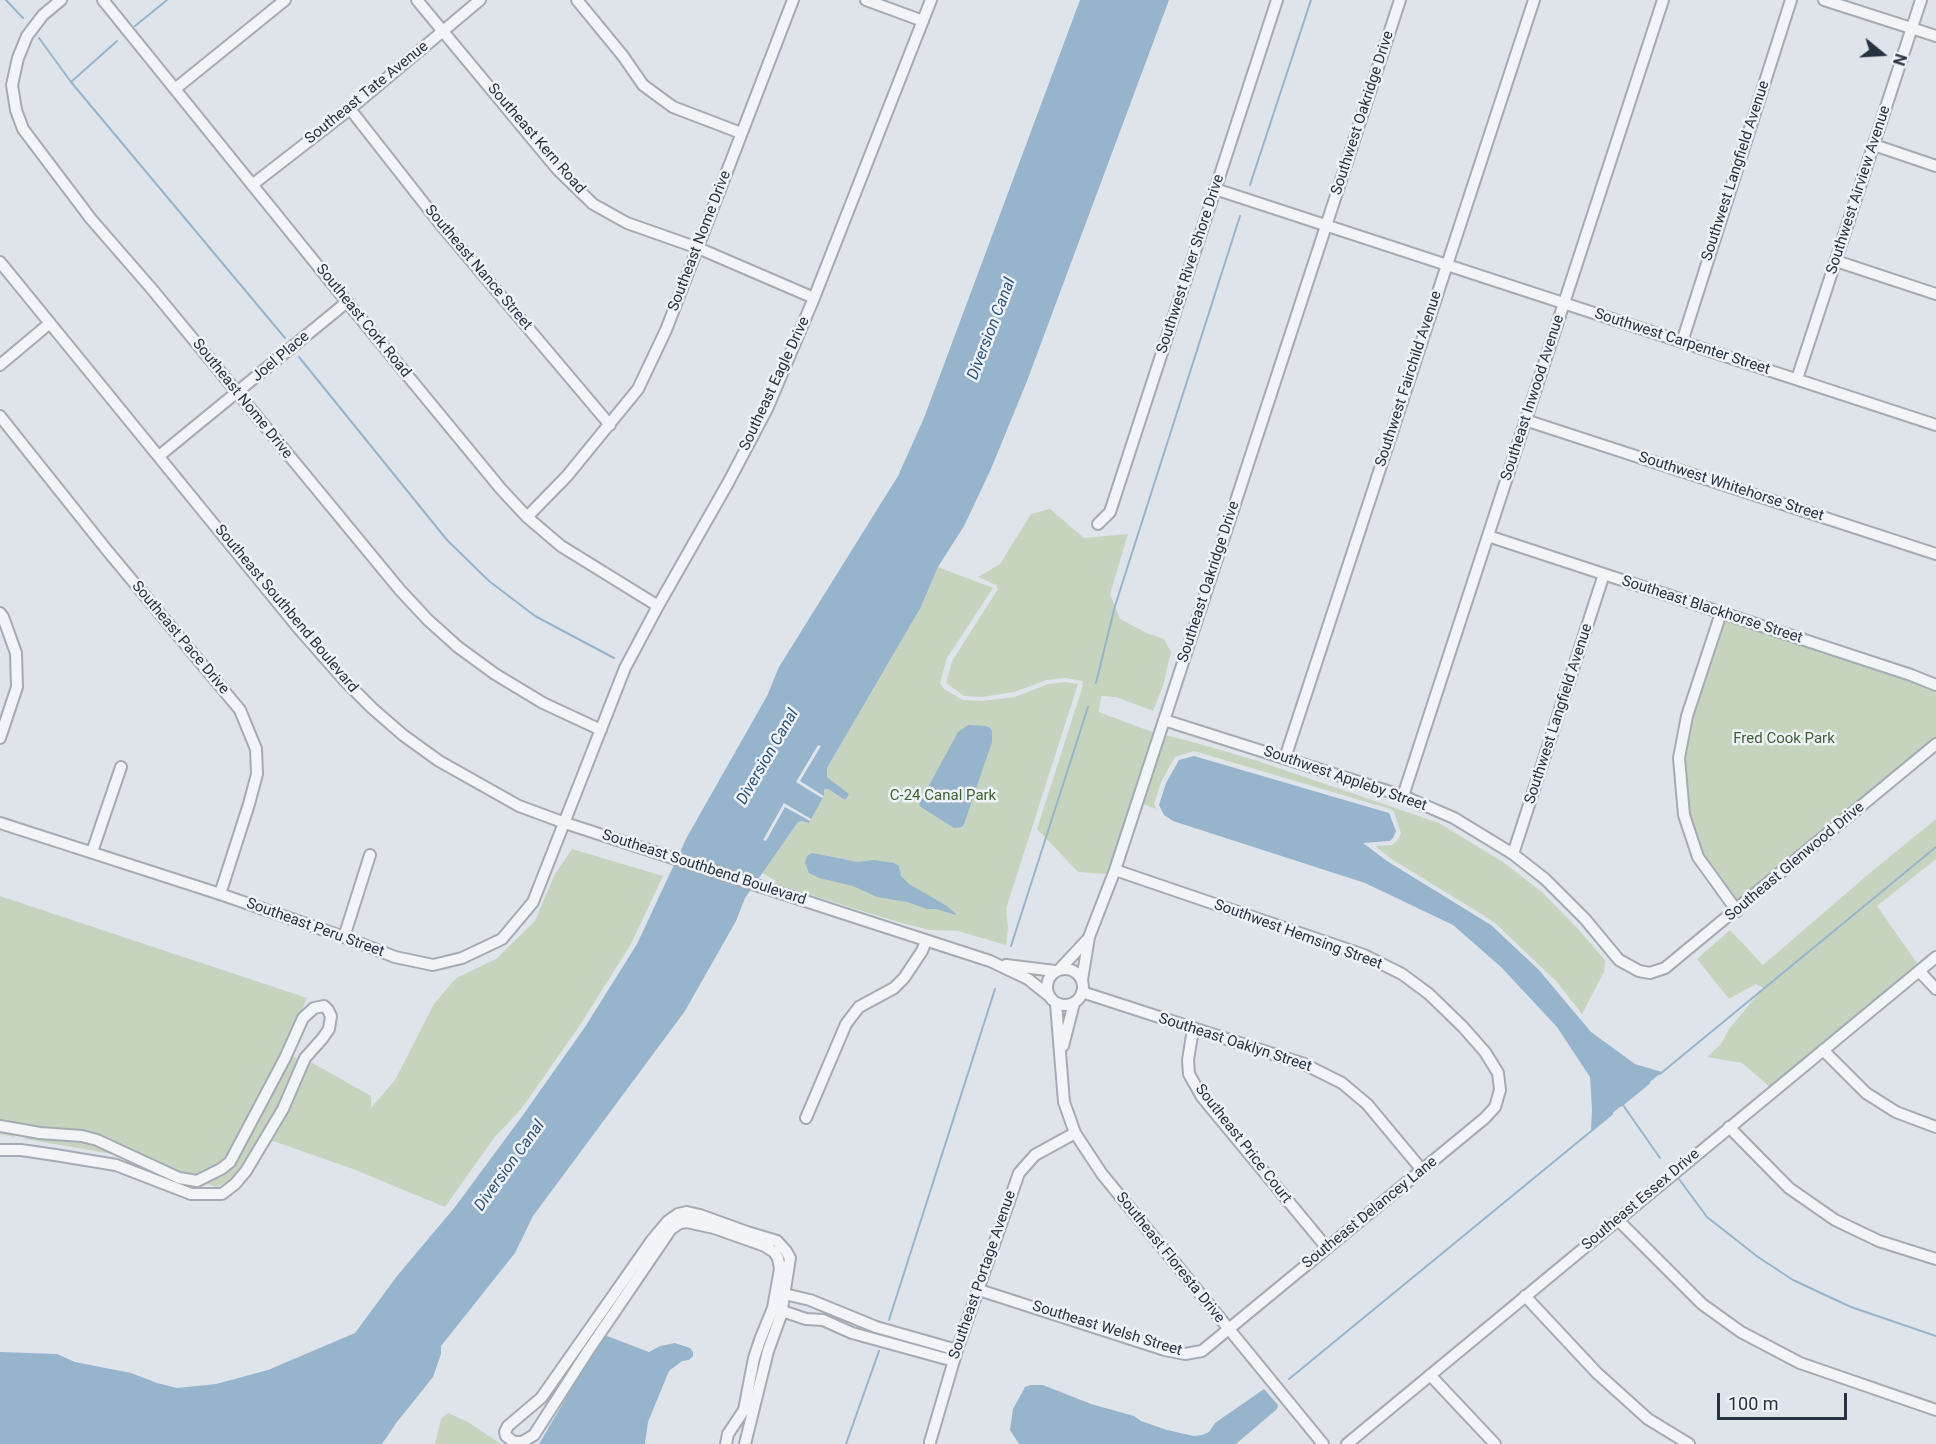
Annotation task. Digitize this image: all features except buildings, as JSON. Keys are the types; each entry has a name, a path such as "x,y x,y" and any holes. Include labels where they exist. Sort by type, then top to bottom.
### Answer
{"street":[{"name":"Southeast Nome Drive","path":"61,0 43,15 27,36 18,57 12,85 16,110 23,129 91,219 151,288 400,590 428,620 458,647 495,674 543,703 601,730"},
{"name":"Southeast Cork Road","path":"103,0 501,489 527,517 561,546 658,606"},
{"path":"176,89 285,0"},
{"name":"Southeast Kern Road","path":"417,0 558,170 593,204 627,223 698,248 814,298"},
{"name":"Southeast Tate Avenue","path":"252,184 350,109 480,0"},
{"path":"577,0 623,56 643,85 674,107 741,133"},
{"name":"Southeast Nome Drive","path":"527,517 567,476 638,389 666,330 793,0"},
{"path":"866,0 923,21"},
{"name":"Southeast Eagle Drive","path":"565,823 626,668 767,409 814,298 931,0"},
{"name":"Southwest River Shore Drive","path":"1098,525 1110,512 1277,0"},
{"name":"Southwest Oakridge Drive","path":"1326,226 1400,0"},
{"name":"Southwest Fairchild Avenue","path":"1285,758 1534,0"},
{"name":"Southeast Inwood Avenue","path":"1402,796 1663,0"},
{"name":"Southwest Langfield Avenue","path":"1682,342 1791,0"},
{"path":"1824,0 1936,36"},
{"name":"Southwest Airview Avenue","path":"1797,379 1921,0"},
{"name":"Southeast Nance Street","path":"350,109 441,225 610,425"},
{"path":"1874,146 1936,166"},
{"name":"Southwest Carpenter Street","path":"1215,189 1936,425"},
{"name":"Southeast Oakridge Drive","path":"1082,980 1089,937 1115,870 1326,226"},
{"path":"1836,261 1936,294"},
{"name":"Southeast Southbend Boulevard","path":"0,262 300,630 372,708 439,761 519,806 994,963 1028,979 1048,995"},
{"name":"Joel Place","path":"159,456 347,302"},
{"path":"0,365 50,323"},
{"name":"Southeast Pace Drive","path":"0,416 106,549 240,710 256,749 257,774 220,894"},
{"name":"Southwest Whitehorse Street","path":"1526,420 1936,554"},
{"name":"Southeast Blackhorse Street","path":"1488,536 1936,685"},
{"name":"Southwest Langfield Avenue","path":"1513,854 1604,574"},
{"path":"0,613 16,654 17,687 0,738"},
{"path":"1721,613 1687,716 1679,758 1684,815 1698,857 1737,911"},
{"name":"Southwest Appleby Street","path":"1164,720 1402,796 1454,818 1513,854 1545,879 1585,919 1618,960 1632,968 1650,973"},
{"name":"Southeast Glenwood Drive","path":"1650,973 1665,968 1737,911 1936,744"},
{"path":"92,852 121,767"},
{"name":"Southeast Peru Street","path":"0,823 220,894 395,957 433,965 462,958 502,939 533,902 565,823"},
{"path":"344,937 370,855"},
{"name":"Southwest Hemsing Street","path":"1115,870 1364,956 1402,974 1429,994 1485,1052 1498,1073 1500,1090"},
{"name":"Southeast Oakridge Drive","path":"1057,970 1089,937"},
{"path":"806,1118 846,1024 859,1007 894,988 904,978 926,941"},
{"name":"Southeast Essex Drive","path":"1347,1444 1936,957"},
{"name":"Southeast Southbend Boulevard","path":"994,963 1057,970"},
{"path":"1065,969 1075,972 1082,980 1082,992 1074,1003 1056,1004 1048,995 1046,984 1057,970 1065,969"},
{"path":"1919,971 1936,989"},
{"name":"Southeast Oaklyn Street","path":"1082,992 1304,1064 1342,1083 1367,1104 1422,1170"},
{"name":"Southeast Floresta Drive","path":"1061,1052 1074,1003"},
{"name":"Southeast Floresta Drive","path":"1056,1004 1064,1102 1075,1133 1102,1174 1229,1330 1282,1391 1323,1444"},
{"path":"0,1126 82,1136 97,1140 179,1178 197,1180 230,1162 290,1049 303,1018 314,1008 324,1006 331,1016 329,1029 305,1058 283,1109 246,1171 222,1194 196,1194 181,1191 116,1165 21,1150 0,1150"},
{"name":"Southeast Price Court","path":"1193,1029 1188,1060 1189,1074 1202,1097 1327,1248"},
{"path":"290,1049 305,1058"},
{"path":"1823,1050 1866,1093 1896,1112 1936,1127"},
{"name":"Southeast Delancey Lane","path":"1229,1330 1485,1118 1495,1107 1500,1090"},
{"path":"1729,1127 1789,1188 1835,1220 1879,1241 1936,1259"},
{"path":"16,1129 20,1138 21,1150"},
{"name":"Southeast Portage Avenue","path":"930,1444 955,1355 1019,1173 1035,1155 1075,1133"},
{"path":"196,1194 197,1180"},
{"path":"565,1375 508,1426 505,1432 511,1442 522,1442 534,1434 565,1375 610,1309 652,1240 671,1224 678,1214 687,1212 710,1218 732,1230 777,1241 790,1258 778,1310 760,1340 754,1358 745,1444"},
{"path":"1618,1220 1702,1304 1742,1332 1800,1363 1936,1410"},
{"name":"Southeast Welsh Street","path":"979,1290 1165,1350 1185,1354 1202,1351 1229,1330"},
{"path":"781,1293 810,1299 876,1327 915,1338 955,1355"},
{"path":"1525,1296 1605,1381 1648,1419 1689,1444"},
{"path":"778,1310 806,1319 823,1320 852,1333 912,1350 955,1355"},
{"path":"912,1350 915,1338"},
{"path":"1430,1375 1495,1444"},
{"path":"726,1444 728,1434 751,1403"}],"green space":[{"path":"1050,509 1084,538 1128,534 1110,594 1120,619 1164,639 1171,652 1163,686 1153,711 1116,697 1101,696 1099,712 1155,733 1106,874 1078,872 1037,829 1083,685 1082,681 1066,678 1047,680 1014,692 982,697 964,696 946,683 952,661 998,589 996,585 978,577 1000,564 1031,514"},
{"name":"C-24 Canal Park","path":"938,567 993,588 947,658 940,683 944,689 963,700 982,701 1015,697 1048,684 1066,682 1078,684 1006,909 1008,928 1006,945 958,931 930,930 898,922 775,884 776,881 762,873 798,822 809,823 824,796 824,789 828,789 845,800 848,794 827,777 827,768 921,607"},
{"name":"Fred Cook Park","path":"1723,616 1906,678 1936,693 1936,740 1734,903 1701,853 1687,818 1683,767 1690,717"},
{"path":"1165,735 1258,761 1439,823 1503,862 1542,892 1605,960 1604,972 1582,1014 1557,982 1494,922 1390,858 1375,846 1392,845 1401,833 1394,812 1390,809 1194,751 1175,757 1161,782 1154,804 1156,809 1143,804"},
{"path":"1936,819 1936,859 1877,906 1917,963 1848,1024 1770,1087 1742,1063 1707,1057 1721,1044 1729,1029 1763,988 1756,984 1729,999 1697,959 1730,930 1763,965"},
{"path":"572,849 663,876 631,944 580,1025 522,1108 494,1138 445,1207 353,1169 270,1140 288,1111 309,1061 371,1096 371,1108 395,1080 434,1004 456,978 496,959 535,921 554,876"},
{"path":"0,896 307,998 289,1042 283,1050 298,1059 278,1107 242,1168 232,1179 217,1187 118,1155 25,1139 19,1123 10,1126 15,1137 0,1134"},
{"path":"448,1413 468,1422 501,1444 435,1444 441,1419"}],"water":[{"name":"Diversion Canal","path":"1080,0 1169,0 1027,381 991,469 964,526 938,567 921,607 827,768 827,777 849,794 845,800 828,789 824,789 824,796 809,823 798,822 745,898 736,921 685,1011 533,1216 515,1253 441,1346 441,1354 433,1377 382,1444 0,1444 0,1352 57,1354 75,1362 131,1373 177,1388 216,1384 268,1370 355,1333 397,1276 455,1207 585,1027 637,944 687,837 767,696 779,667 898,476 924,418"},
{"path":"968,725 990,728 992,742 964,824 962,827 954,828 919,804 958,732"},
{"path":"1194,756 1389,813 1396,831 1393,838 1390,841 1363,843 1387,861 1491,925 1538,969 1591,1032 1635,1064 1662,1072 1591,1131 1590,1077 1557,1027 1501,967 1453,925 1365,883 1173,821 1164,815 1159,805 1166,783 1179,760"},
{"path":"812,853 858,862 874,860 894,863 899,866 901,876 909,884 947,906 956,915 877,897 853,886 819,878 809,873 805,863 807,856"},
{"path":"607,1336 649,1352 660,1346 675,1343 690,1348 693,1352 689,1360 682,1361 669,1371 648,1422 645,1444 539,1444 600,1340"},
{"path":"1043,1385 1091,1404 1134,1416 1141,1421 1167,1430 1194,1436 1209,1432 1215,1423 1264,1389 1278,1405 1277,1409 1236,1444 1019,1444 1010,1430 1013,1409 1025,1387"}],"pier":[{"path":"818,745 821,746 800,781 824,796 822,798 796,782"},
{"path":"784,803 811,819 810,821 785,807 766,841 763,840"}],"waterway":[{"path":"6,0 23,18"},
{"path":"135,26 167,0"},
{"path":"1250,185 1311,0"},
{"path":"39,38 71,82 285,338"},
{"path":"71,82 117,41"},
{"path":"1096,683 1115,606 1240,216"},
{"path":"299,357 447,540 489,581 535,616 614,658"},
{"path":"1011,946 1088,707"},
{"path":"1660,1074 1936,847"},
{"path":"889,1320 995,989"},
{"path":"1621,1106 1649,1083"},
{"path":"1623,1105 1660,1158"},
{"path":"1289,1379 1612,1114"},
{"path":"1679,1179 1707,1217 1758,1257 1793,1280 1851,1307 1936,1336"},
{"path":"846,1444 879,1351"}]}
